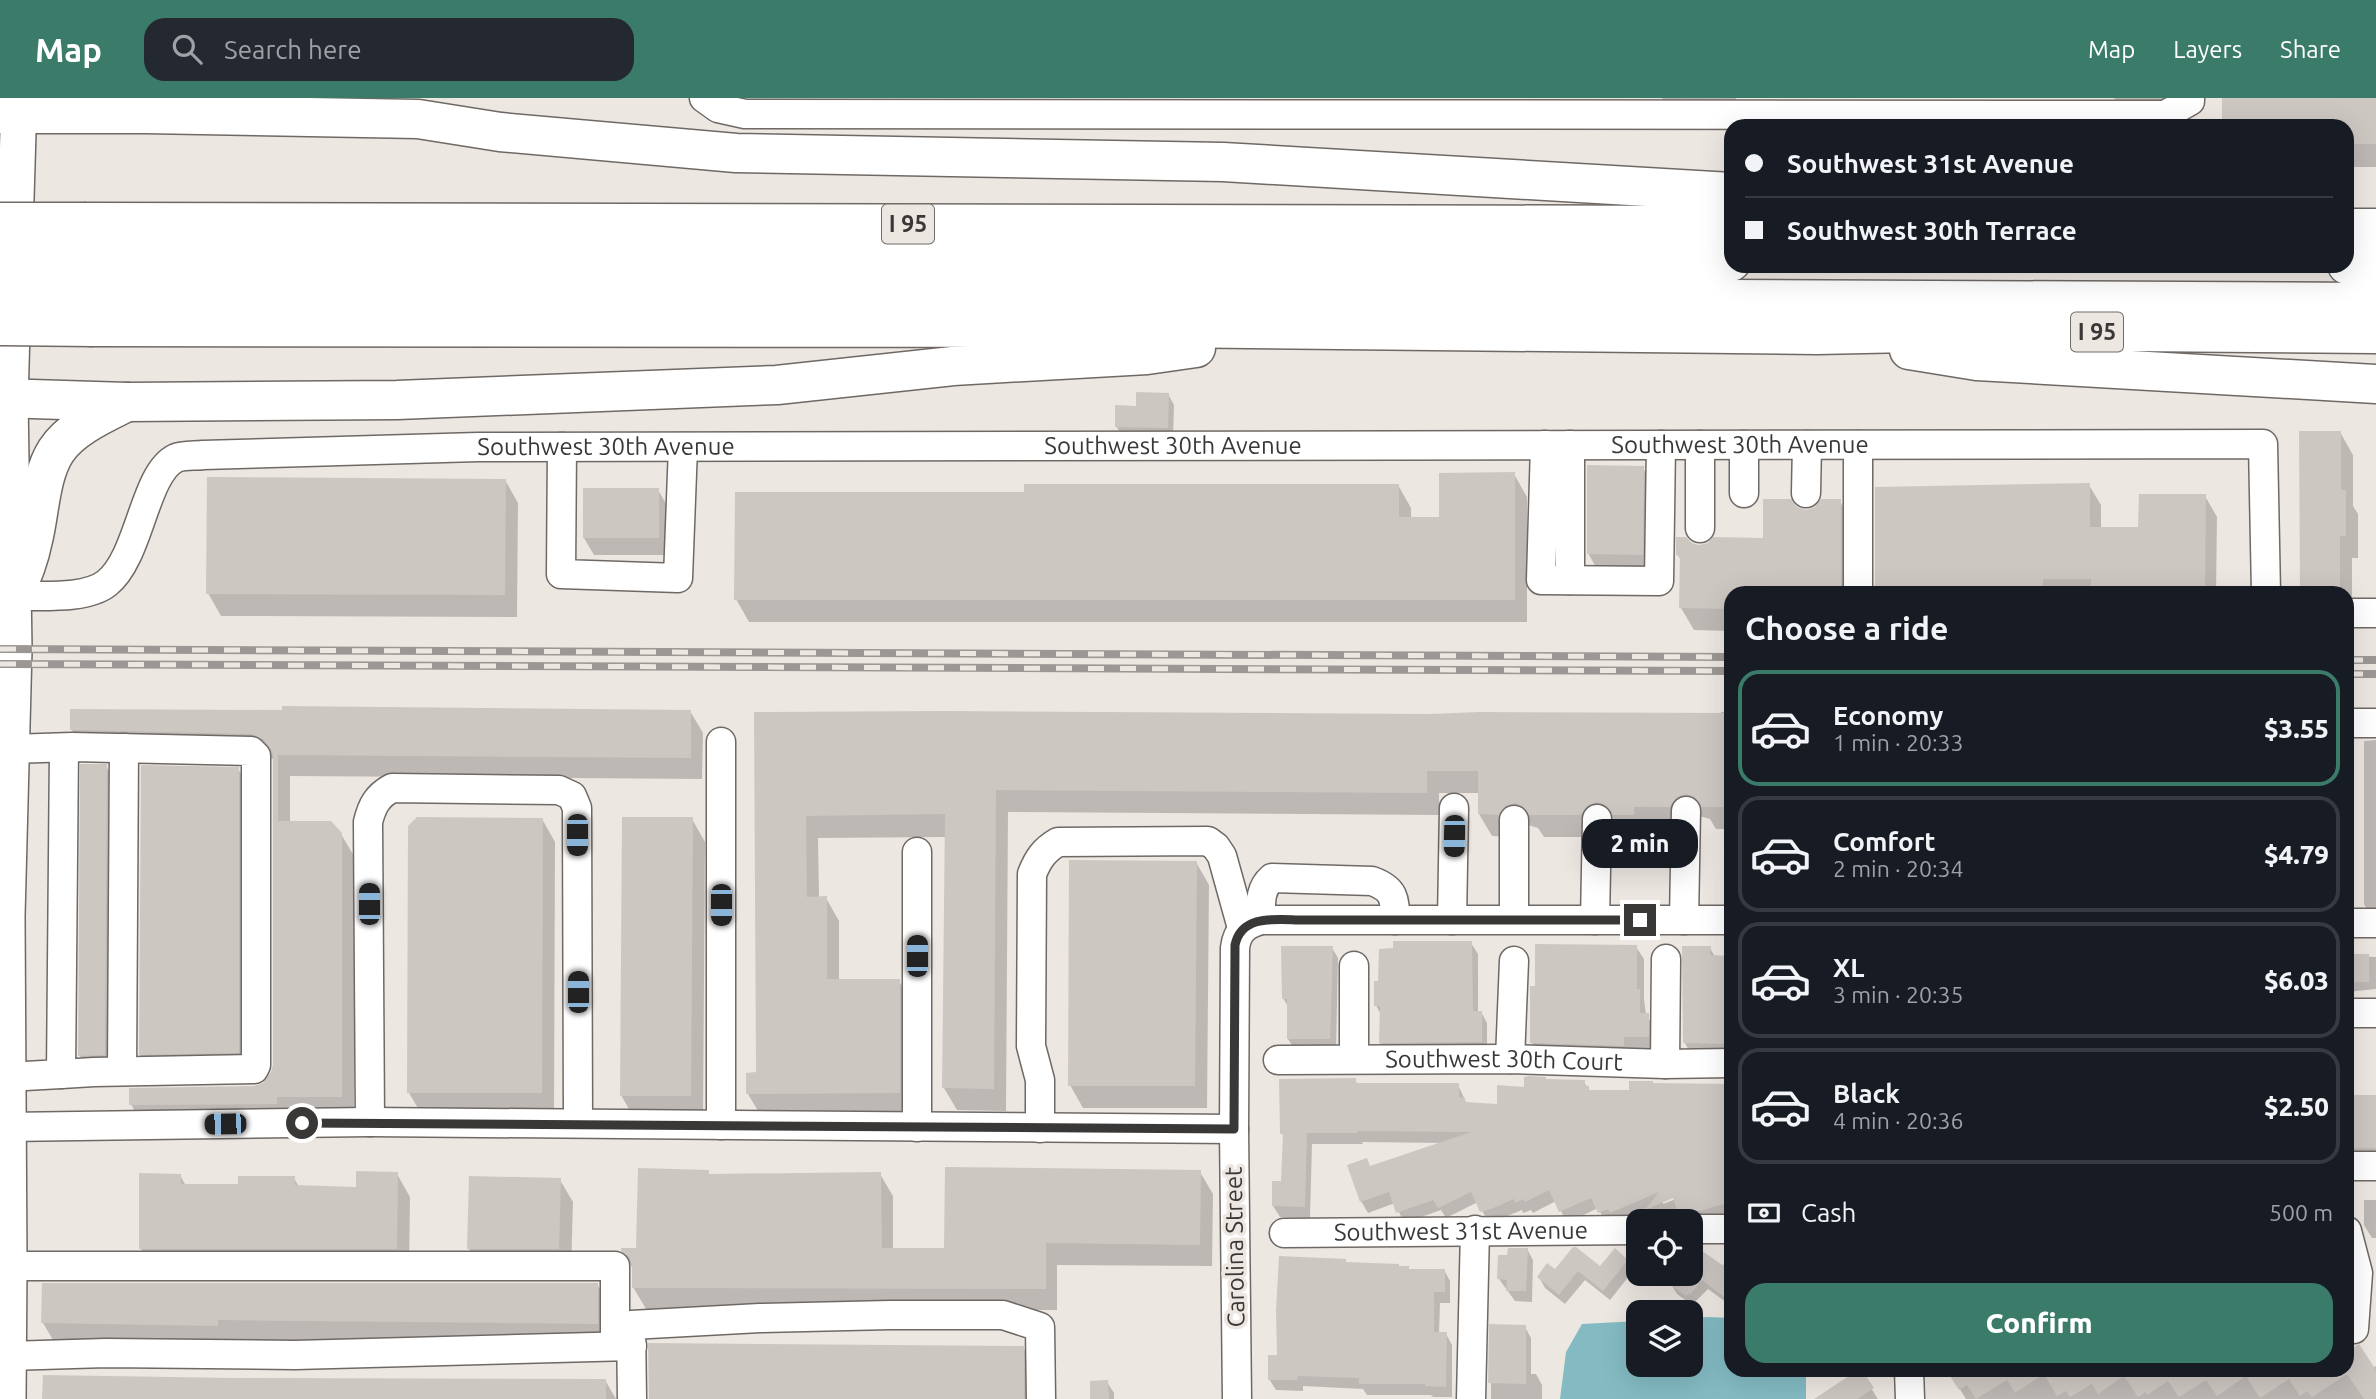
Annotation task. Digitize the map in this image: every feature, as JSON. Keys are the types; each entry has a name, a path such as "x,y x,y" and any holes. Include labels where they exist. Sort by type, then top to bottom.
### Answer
{"highway":[{"path":"108,98 145,114"},
{"path":"13,109 418,120 500,132 736,153 1223,162 1724,192"},
{"name":"I 95","path":"0,222 90,256 1724,225"},
{"path":"2354,228 2376,228"},
{"path":"0,289 90,256 460,295 2376,302"},
{"path":"0,257 1724,262"},
{"path":"2354,265 2376,265"},
{"name":"I 95","path":"0,326 1326,329 1817,335 2004,331 2376,334"},
{"path":"5,399 127,402 397,400 777,384 953,366 1147,355 1326,329"},
{"path":"1817,335 1976,362 2376,384"},
{"path":"6,596 26,569 42,488 56,452 71,436 127,402"}],"main road":[{"path":"8,1399 9,1266 4,1124 12,749 6,596 5,399 13,109"}],"street":[{"path":"704,98 718,108 745,114 1197,106 2002,106 2165,115 2190,101 2190,98"},
{"name":"Southwest 30th Avenue","path":"6,596 81,594 107,583 127,557 158,476 176,458 217,454 562,447 2263,444 2266,586"},
{"path":"1558,445 1541,580 1659,581 1661,445"},
{"path":"1700,445 1700,528"},
{"path":"1744,445 1744,493"},
{"path":"1806,492 1807,445"},
{"path":"1858,445 1858,586"},
{"path":"562,447 561,574 678,578 683,447"},
{"path":"2354,613 2376,613"},
{"path":"2354,723 2376,723"},
{"path":"721,742 721,1125"},
{"path":"61,1074 64,748"},
{"path":"122,1071 124,748"},
{"path":"7,1077 122,1071 250,1070 256,1065 256,756 251,751 12,749"},
{"path":"370,1122 368,822 372,807 382,794 392,788 406,788 559,789 572,796 577,808 578,1123"},
{"path":"1452,920 1454,808"},
{"path":"1684,920 1686,811"},
{"path":"1595,920 1597,819"},
{"path":"1514,820 1514,919"},
{"path":"1040,1128 1040,1080 1031,1046 1032,874 1037,860 1046,849 1058,842 1208,841 1222,856 1252,924 1395,920 1724,920"},
{"path":"917,852 918,1127"},
{"name":"Carolina Street","path":"1237,1399 1234,1129 1237,935 1252,924 1264,885 1272,878 1372,881 1383,885 1390,892 1395,901 1395,920"},
{"path":"2354,923 2376,923"},
{"path":"1665,1064 1666,959"},
{"path":"1510,1059 1514,961"},
{"path":"1354,966 1354,1058"},
{"path":"2354,1013 2376,1013"},
{"name":"Southwest 30th Court","path":"1278,1060 1510,1059 1724,1063"},
{"path":"4,1124 370,1122 1234,1129"},
{"path":"2354,1166 2376,1166"},
{"path":"1703,1229 1724,1229"},
{"path":"1471,1399 1475,1230"},
{"name":"Southwest 31st Avenue","path":"1284,1233 1626,1230"},
{"path":"2354,1258 2358,1273 2359,1329"},
{"path":"9,1266 615,1266 632,1399"},
{"path":"8,1356 106,1353 295,1355 626,1339 760,1318 1003,1315 1040,1327 1041,1399"},
{"path":"1909,1377 1910,1399"}],"water":[{"path":"1703,1317 1724,1318 1724,1377 1806,1377 1806,1399 1560,1399 1566,1352 1582,1324 1626,1322 1626,1377 1703,1377"}],"building":[{"path":"2222,98 2376,98 2376,144 2354,144 2354,119 2222,119"},
{"path":"1136,392 1169,393 1168,428 1115,427 1115,405 1136,406"},
{"path":"2299,431 2341,431 2341,490 2346,490 2346,536 2340,536 2340,586 2300,586"},
{"path":"1587,465 1644,466 1643,555 1587,554"},
{"path":"1515,472 1515,600 734,600 735,492 1024,492 1024,484 1399,484 1399,517 1439,517 1439,473"},
{"path":"207,477 506,479 505,595 206,594"},
{"path":"2090,483 2090,527 2138,527 2139,494 2206,494 2205,586 2091,586 2091,579 2043,579 2043,586 1875,586 1875,487"},
{"path":"583,488 659,488 659,538 583,538"},
{"path":"1763,499 1791,499 1797,507 1806,510 1815,507 1821,499 1841,499 1841,586 1724,586 1724,609 1679,608 1680,556 1676,555 1676,537 1686,537 1699,545 1708,543 1713,537 1763,538"},
{"path":"282,706 691,710 691,758 278,755 278,821 331,821 342,833 342,1097 277,1097 277,1104 129,1105 129,1088 254,1086 263,1083 271,1072 273,755 263,739 251,734 70,730 70,709 282,710"},
{"path":"754,712 1724,713 1724,807 1702,807 1695,797 1686,794 1677,797 1670,807 1634,807 1634,815 1613,815 1606,805 1597,802 1588,805 1581,815 1529,815 1523,806 1515,803 1505,806 1499,815 1478,814 1478,771 1427,771 1427,793 996,790 994,1089 942,1088 945,814 806,816 807,897 827,896 827,979 900,979 900,1093 746,1094 746,1073 756,1072"},
{"path":"80,764 107,764 105,1055 78,1056"},
{"path":"141,765 239,767 239,1053 139,1055"},
{"path":"417,817 543,818 542,1093 407,1093 408,826"},
{"path":"622,817 693,817 691,1096 620,1096"},
{"path":"1069,860 1197,861 1195,1086 1068,1086"},
{"path":"1393,941 1472,941 1473,1011 1482,1011 1482,1042 1379,1043 1380,1006 1374,1006 1374,981 1378,981 1379,949 1393,948"},
{"path":"1535,944 1637,945 1640,1013 1649,1013 1649,1037 1624,1037 1624,1046 1530,1043 1530,986 1535,986"},
{"path":"1281,946 1333,946 1330,1039 1287,1039 1287,999 1282,999"},
{"path":"1682,946 1711,946 1710,955 1724,956 1724,1044 1683,1043"},
{"path":"2354,954 2369,954 2369,982 2354,982"},
{"path":"1530,1076 1585,1080 1585,1086 1589,1086 1589,1090 1629,1090 1629,1081 1724,1084 1724,1204 1703,1210 1676,1209 1673,1198 1646,1209 1659,1192 1610,1213 1608,1209 1598,1213 1591,1198 1559,1212 1549,1190 1525,1202 1523,1199 1515,1203 1514,1199 1480,1212 1471,1192 1438,1208 1433,1200 1396,1213 1389,1192 1360,1202 1347,1165 1367,1158 1370,1166 1471,1132 1357,1131 1358,1133 1307,1133 1305,1207 1272,1206 1272,1181 1281,1181 1283,1134 1280,1134 1279,1079 1356,1078 1356,1083 1459,1083 1459,1097 1465,1098 1465,1102 1497,1104 1497,1085 1524,1087 1524,1077"},
{"path":"2354,1095 2376,1095 2376,1148 2354,1148"},
{"path":"945,1167 1201,1170 1200,1245 1046,1243 1046,1289 632,1288 632,1265 621,1248 636,1248 638,1168 709,1170 709,1174 881,1172 882,1248 944,1248"},
{"path":"356,1171 398,1172 397,1249 139,1249 139,1173 181,1174 181,1184 238,1184 238,1176 295,1176 295,1185 356,1187"},
{"path":"469,1176 561,1178 559,1249 467,1249"},
{"path":"1573,1247 1600,1266 1615,1248 1626,1258 1626,1262 1603,1291 1578,1271 1559,1295 1537,1277 1547,1263 1555,1269"},
{"path":"1508,1248 1528,1248 1526,1291 1506,1291 1507,1280 1497,1279 1498,1255 1507,1255"},
{"path":"1703,1252 1724,1266 1724,1297 1703,1281"},
{"path":"1279,1256 1399,1264 1409,1266 1409,1269 1445,1269 1445,1292 1434,1292 1434,1332 1447,1332 1446,1387 1425,1384 1359,1384 1359,1378 1298,1376 1297,1380 1268,1380 1268,1355 1277,1355"},
{"path":"42,1283 598,1283 598,1324 218,1320 218,1326 41,1323"},
{"path":"1672,1286 1697,1286 1686,1296"},
{"path":"1489,1324 1526,1325 1526,1384 1488,1383"},
{"path":"648,1343 1024,1346 1024,1399 649,1399"},
{"path":"2359,1344 2376,1370 2376,1399 2364,1399 2349,1377 2354,1377 2354,1347"},
{"path":"43,1375 606,1379 606,1399 42,1399"},
{"path":"1847,1377 1867,1377 1874,1388 1857,1399 1814,1399"},
{"path":"1951,1377 2039,1377 2015,1393 2007,1380 1976,1399 1967,1385 1959,1390"},
{"path":"2046,1377 2123,1377 2098,1394 2092,1384 2070,1397 2066,1391 2057,1396"},
{"path":"2125,1377 2245,1377 2217,1396 2206,1380 2179,1397 2168,1381 2147,1395 2146,1392 2138,1397"},
{"path":"2247,1377 2342,1377 2312,1397 2307,1391 2300,1396 2289,1379 2260,1398"},
{"path":"1108,1380 1109,1399 1090,1399 1090,1381"}],"railway":[{"path":"0,649 1724,657"},
{"path":"2354,660 2376,660"},
{"path":"0,664 1724,671"},
{"path":"2354,674 2376,674"}],"route":[{"path":"302,1123 1234,1129 1235,945 1242,928 1261,920 1640,920"}]}
